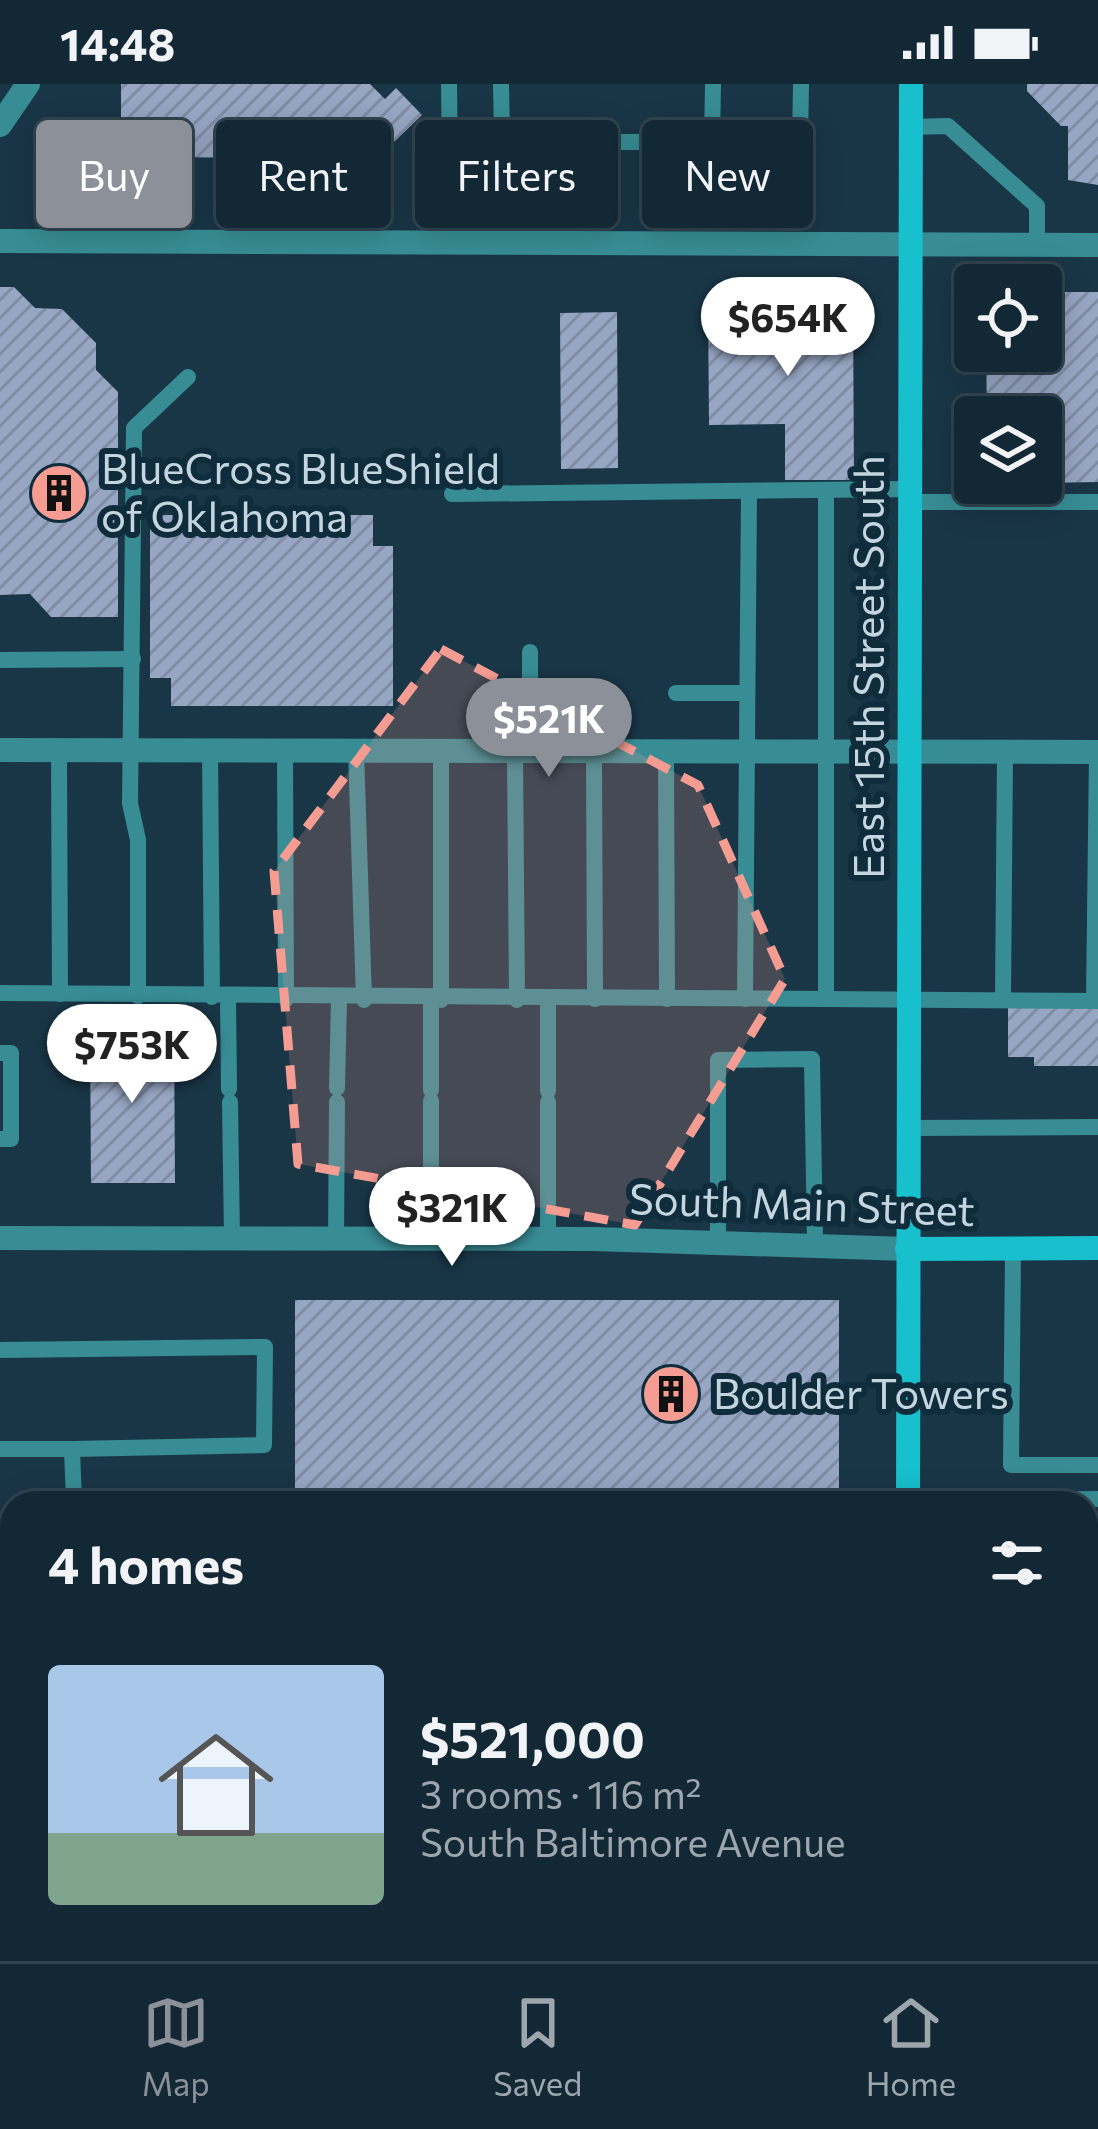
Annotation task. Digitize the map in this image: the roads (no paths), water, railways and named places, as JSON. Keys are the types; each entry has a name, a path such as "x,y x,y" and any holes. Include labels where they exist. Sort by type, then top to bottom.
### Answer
{"main road":[{"name":"East 15th Street South","path":"908,1491 910,84"},
{"name":"South Main Street","path":"907,1250 1098,1248"}],"street":[{"path":"0,124 28,84"},
{"path":"0,241 1098,245"},
{"path":"0,750 1098,752"},
{"name":"South Main Street","path":"0,1238 718,1240 907,1250"}],"lane":[{"path":"449,84 451,242"},
{"path":"501,84 502,120"},
{"path":"712,84 712,120"},
{"path":"800,120 801,84"},
{"path":"910,127 948,126 1036,206 1037,245"},
{"path":"504,228 504,242"},
{"path":"138,996 138,840 130,803 134,428 188,377"},
{"path":"826,490 826,999"},
{"path":"452,494 826,490 1098,502"},
{"path":"745,999 749,491"},
{"path":"517,1000 530,652"},
{"path":"0,660 134,659"},
{"path":"676,693 746,693"},
{"path":"58,749 60,994"},
{"path":"210,749 220,997 230,1096 232,1239"},
{"path":"285,750 286,998"},
{"path":"356,750 364,1000"},
{"path":"431,1240 441,750"},
{"path":"594,751 595,999"},
{"path":"666,751 668,999"},
{"path":"0,993 364,1000 1096,1001 1098,752"},
{"path":"1003,1000 1005,753"},
{"path":"336,1239 339,999"},
{"path":"548,1000 548,1239"},
{"path":"0,1053 11,1053 11,1139 0,1139"},
{"path":"718,1240 718,1060 812,1059 815,1243"},
{"path":"907,1129 1098,1127"},
{"path":"1013,1249 1011,1465 1098,1465"},
{"path":"0,1350 266,1348 264,1445 0,1449"},
{"path":"72,1449 74,1491"}],"place":[{"name":"BlueCross BlueShield of Oklahoma","path":"59,493"},
{"name":"Boulder Towers","path":"671,1394"}]}
